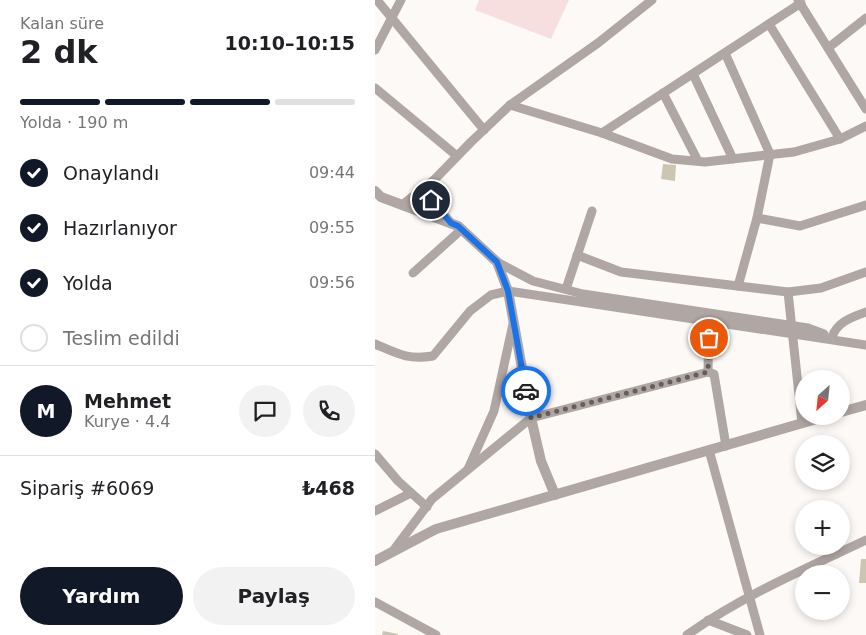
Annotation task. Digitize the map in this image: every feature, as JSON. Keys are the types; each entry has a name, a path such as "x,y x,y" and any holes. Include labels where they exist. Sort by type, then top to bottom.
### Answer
{"street":[{"path":"377,0 484,130"},
{"path":"375,50 401,0"},
{"path":"402,205 435,179 510,105 598,43 652,0"},
{"path":"602,133 769,24 799,2 866,109"},
{"path":"829,48 866,18"},
{"path":"769,24 840,139"},
{"path":"725,53 769,154 757,218 738,286"},
{"path":"693,74 733,158"},
{"path":"375,88 457,156"},
{"path":"663,93 698,161"},
{"path":"510,105 602,133 672,159 698,161 794,152 840,139 866,126"},
{"path":"422,189 451,223"},
{"path":"375,191 381,197 451,223 462,229 497,262 533,281 583,294 792,329 866,345"},
{"path":"757,218 800,226 866,205"},
{"path":"566,289 592,211"},
{"path":"413,272 462,229"},
{"path":"577,255 621,272 788,292 821,288 866,272"},
{"path":"497,262 508,291 531,418 541,461 555,495"},
{"path":"375,344 416,358 433,356 470,311 491,295 508,291 709,321 792,329 808,328 843,341"},
{"path":"788,292 796,370"},
{"path":"832,337 835,330 849,319 866,312"},
{"path":"708,372 709,321"},
{"path":"467,471 494,411 514,322"},
{"path":"393,551 432,499 531,418 708,372 714,374 726,446"},
{"path":"850,409 866,405"},
{"path":"375,561 436,529 795,425"},
{"path":"709,450 761,635"},
{"path":"375,454 398,481 427,507"},
{"path":"375,511 411,493"},
{"path":"687,635 708,620 749,596 866,540"},
{"path":"375,602 436,635"},
{"path":"708,620 747,635"}],"shaded area":[{"path":"479,0 569,0 551,39 475,10"}],"building":[{"path":"663,164 676,165 675,181 661,179"},
{"path":"861,559 866,559 866,583 859,583"},
{"path":"383,631 398,634 398,635 382,635"}],"way so far":[{"path":"526,391 531,418 708,372 709,338"}],"route":[{"path":"431,200 451,223 458,226 497,262 508,291 526,391"}]}
